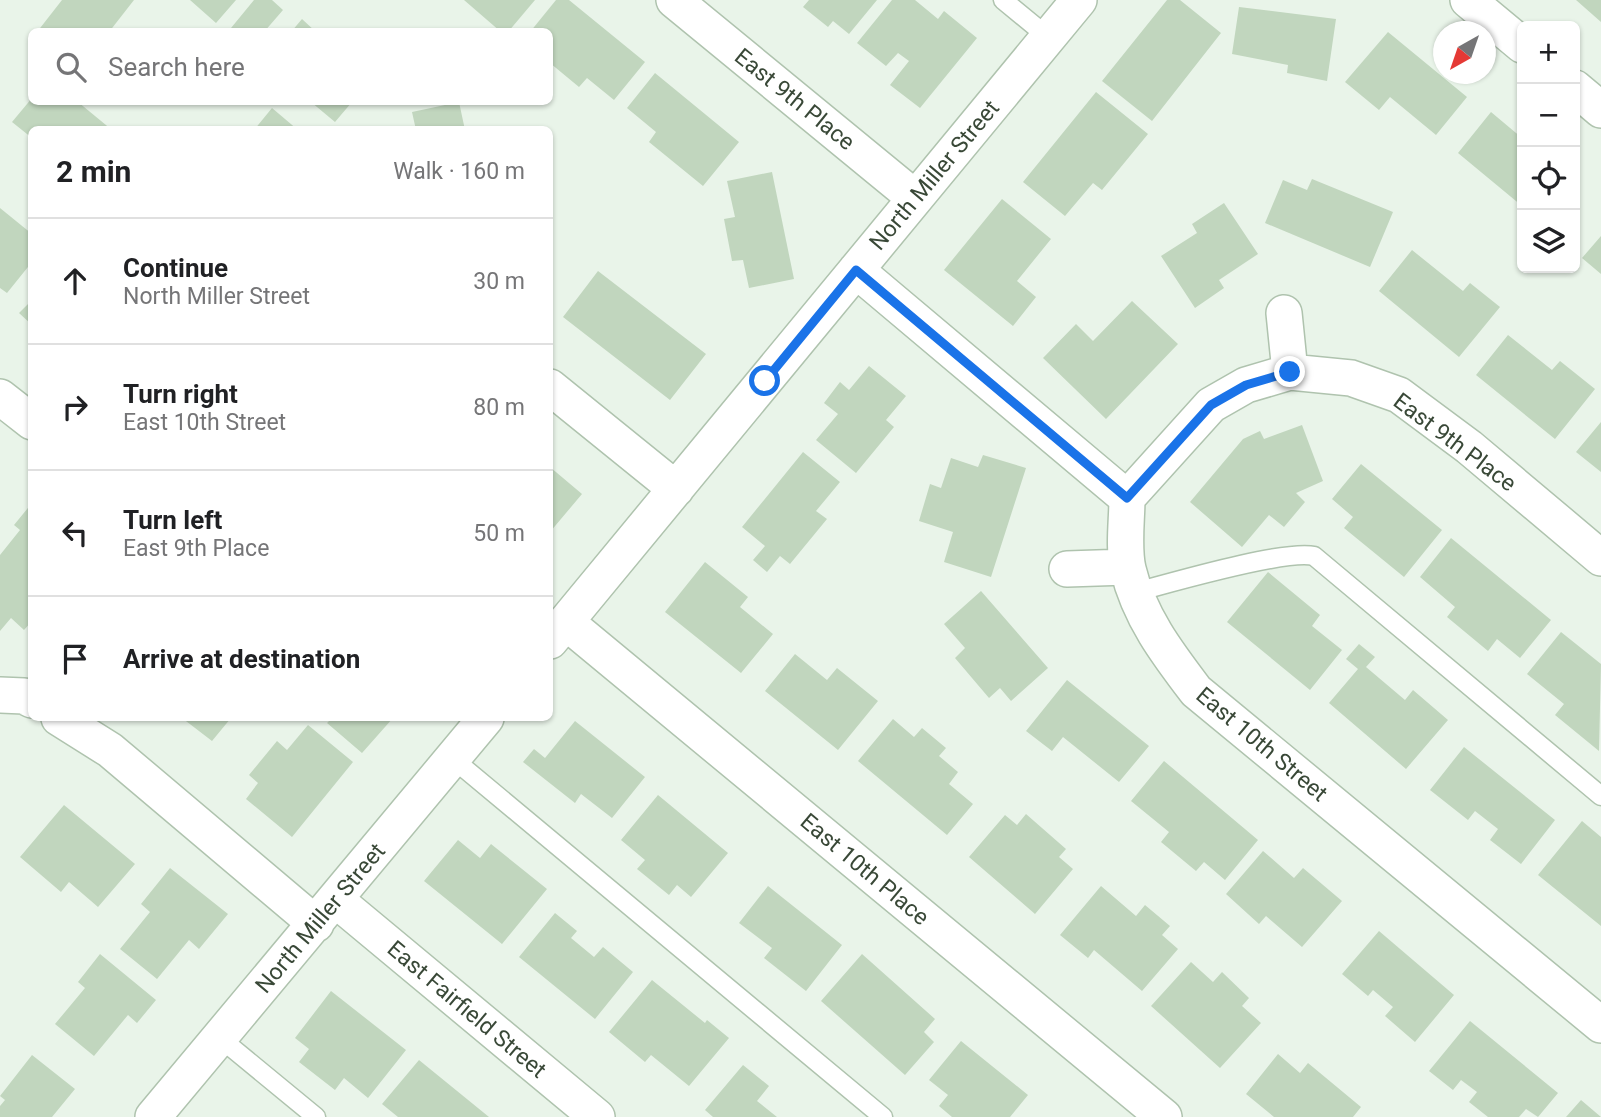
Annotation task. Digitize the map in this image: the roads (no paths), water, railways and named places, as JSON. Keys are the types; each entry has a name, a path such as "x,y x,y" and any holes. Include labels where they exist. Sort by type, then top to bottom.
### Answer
{"street":[{"name":"East 9th Place","path":"674,0 915,198"},
{"name":"North Miller Street","path":"558,631 1079,0"},
{"path":"1468,0 1517,41"},
{"path":"1580,92 1601,110"},
{"path":"856,270 1127,498"},
{"path":"1284,313 1290,372"},
{"name":"East 9th Place","path":"1127,498 1211,405 1246,385 1290,372 1351,378 1399,395 1469,447 1601,558"},
{"path":"553,389 676,489"},
{"path":"0,397 28,419"},
{"name":"East 10th Street","path":"1127,498 1131,579 1147,623 1196,691 1601,1025"},
{"path":"1067,569 1131,579"},
{"name":"East 10th Place","path":"558,631 1164,1117"},
{"path":"0,695 28,698"},
{"name":"East Fairfield Street","path":"66,721 110,750 597,1117"},
{"name":"North Miller Street","path":"153,1117 483,721"}],"lane":[{"path":"1003,0 1048,37"},
{"path":"1131,579 1303,555 1314,556 1601,796"},
{"path":"452,758 883,1117"},
{"path":"220,1038 316,1117"}]}
